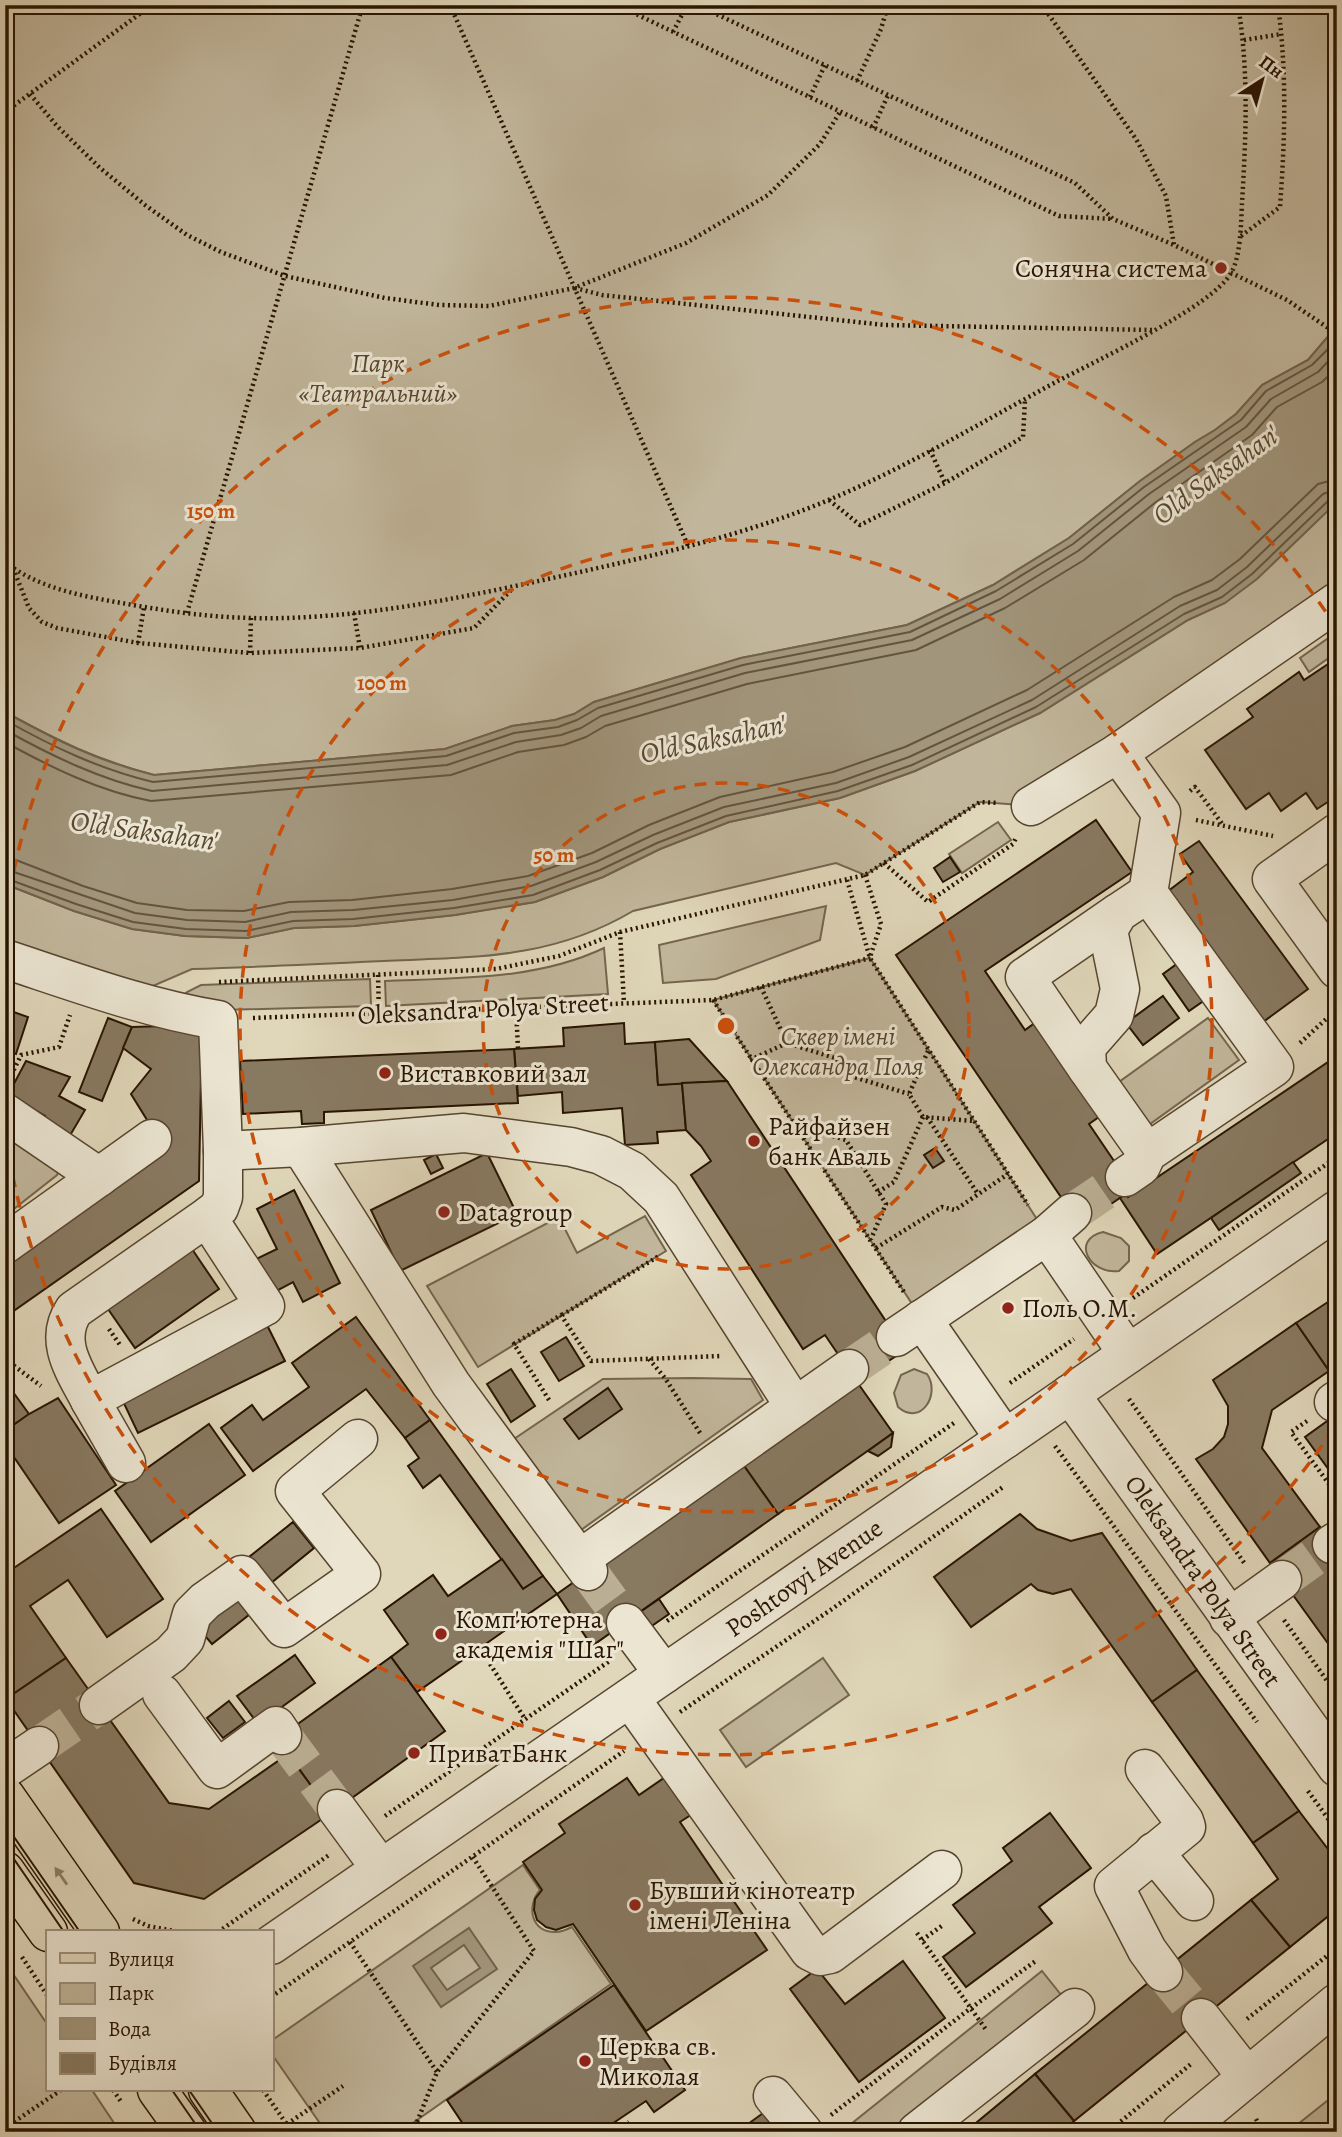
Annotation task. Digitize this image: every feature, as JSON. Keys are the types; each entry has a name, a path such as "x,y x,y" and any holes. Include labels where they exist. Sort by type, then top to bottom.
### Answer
{"main road":[{"path":"5,1796 115,1925"},
{"path":"5,1871 34,1943"},
{"path":"158,2092 187,2132"},
{"path":"209,2092 237,2132"}],"street":[{"path":"1031,806 1118,753 1337,602"},
{"path":"1087,1068 1086,1047 1114,1015 1121,989 1108,930 1133,903 1161,813 1118,753"},
{"path":"1331,842 1272,879 1337,969"},
{"path":"1133,903 1274,1067 1136,1165 1087,1068 1025,977 1133,903"},
{"path":"5,959 175,1013 218,1020 223,1151 223,1197 219,1208 74,1310 68,1320 64,1340 68,1358 125,1463"},
{"path":"5,1113 99,1177"},
{"path":"223,1151 464,1133 571,1147 601,1155 632,1171 661,1198 795,1407"},
{"path":"5,1244 152,1139"},
{"path":"300,1147 451,1384 584,1565 719,1461 849,1369"},
{"path":"90,1400 265,1307 206,1217"},
{"name":"Poshtovyi Avenue","path":"273,1944 1128,1354 1334,1219"},
{"path":"1004,1439 980,1404 909,1328 1059,1224 1104,1318 1128,1354"},
{"name":"Oleksandra Polya Street","path":"1070,1394 1337,1767"},
{"path":"99,1705 171,1654 185,1639 192,1614 205,1601 242,1575 284,1628 361,1574 295,1491 358,1440"},
{"path":"1229,1619 1273,1586"},
{"path":"633,1632 664,1674"},
{"path":"162,1695 217,1769 276,1726 282,1735"},
{"path":"630,1698 810,1951 820,1956 830,1954 942,1870"},
{"path":"5,1769 38,1746"},
{"path":"1145,1769 1186,1827 1114,1886 1147,1950 1163,1972"},
{"path":"347,1823 381,1870"},
{"path":"1154,1852 1194,1901"},
{"path":"1218,2123 1247,2077 1337,2003"},
{"path":"917,2132 1075,2008"},
{"path":"1201,2018 1247,2077"},
{"path":"773,2096 812,2128"}],"path":[{"path":"5,112 152,5"},
{"path":"331,5 382,12 419,5"},
{"path":"382,5 382,12"},
{"path":"450,5 689,548"},
{"path":"617,5 1059,216 1114,219"},
{"path":"673,32 687,5"},
{"path":"697,5 1075,183 1114,219 1287,300 1337,334"},
{"path":"857,81 881,29 888,5"},
{"path":"1042,5 1136,139 1166,196 1174,245"},
{"path":"5,562 46,585 88,597 144,607 251,618 354,613 514,586 689,548 829,500 887,474 1025,401 1211,296 1231,273 1240,237 1247,106 1244,40 1238,5"},
{"path":"1240,237 1280,207 1286,127 1278,5"},
{"path":"187,613 360,11"},
{"path":"1244,40 1282,34"},
{"path":"810,97 825,65"},
{"path":"30,94 57,126 100,168 187,235 285,275 385,298 439,305 489,306 574,288 686,243 768,195 820,144 840,112"},
{"path":"873,128 888,95"},
{"path":"574,288 602,295 885,326 1152,330"},
{"path":"829,500 860,525 945,483 1023,436 1025,401"},
{"path":"930,450 945,483"},
{"path":"12,567 29,608 42,621 57,628 138,643 250,653 360,648 474,628 514,586"},
{"path":"138,643 144,607"},
{"path":"354,613 360,648"},
{"path":"250,653 251,618"},
{"path":"211,982 496,969 559,956 588,947 620,932 865,875 980,802"},
{"path":"1187,818 1224,825"},
{"path":"884,863 928,902 1013,844"},
{"path":"865,875 881,924 870,958"},
{"path":"847,880 870,958 1008,1174 1059,1224"},
{"path":"620,932 624,1003"},
{"name":"Oleksandra Polya Street","path":"254,1018 713,1000 870,958"},
{"path":"378,975 379,1014"},
{"path":"5,1087 21,1055 59,1046 80,984"},
{"path":"761,987 787,1043"},
{"path":"713,1000 876,1248 909,1328"},
{"path":"516,1008 518,1049"},
{"path":"1274,1067 1337,1009"},
{"path":"750,1059 787,1043 835,1058 844,1074 909,1094 978,1194"},
{"path":"909,1094 928,1050"},
{"path":"925,1117 974,1121"},
{"path":"878,1192 894,1182 925,1117"},
{"path":"795,1125 846,1140 886,1203 870,1240"},
{"path":"220,1930 347,1823 525,1719 633,1632 980,1404 1337,1157"},
{"path":"876,1248 942,1207 955,1210 1008,1174"},
{"path":"549,1400 514,1344 625,1276"},
{"path":"89,1300 140,1374"},
{"path":"561,1315 591,1361 761,1354"},
{"path":"649,1358 719,1461"},
{"path":"1046,1457 1139,1391"},
{"path":"1129,1399 1273,1586 1337,1695"},
{"path":"1335,1401 1291,1432 1337,1495"},
{"path":"1057,1449 1263,1729"},
{"path":"273,1996 653,1730 832,1609 1012,1481"},
{"path":"490,1664 525,1719"},
{"path":"1304,1786 1337,1830"},
{"path":"413,2132 438,2072 534,1951 472,1856"},
{"path":"896,1904 1008,2060"},
{"path":"115,1925 169,1930"},
{"path":"922,1940 943,1925"},
{"path":"350,1942 438,2072"},
{"path":"34,1943 46,1991"},
{"path":"812,2128 1037,1960"},
{"path":"287,2124 343,2086"},
{"path":"5,2128 58,2092"},
{"path":"264,2092 292,2132"},
{"path":"615,2132 629,2122"},
{"path":"1218,2123 1264,2132"}],"green space":[{"name":"Парк «Театральний»","path":"5,5 1337,5 1337,326 1308,360 1262,385 1236,414 1140,481 1069,538 993,585 907,625 741,658 594,702 574,714 555,720 512,726 445,749 154,775 77,748 5,712"},
{"path":"1337,502 1337,596 1023,805 980,802 865,875 836,863 633,911 603,927 573,938 513,952 450,958 192,969 146,989 5,945 5,884 74,911 132,929 185,936 247,938 294,928 354,926 455,915 535,902 603,877 660,849 729,822 840,798 915,771 1040,713 1188,620 1225,603"},
{"path":"1337,632 1337,652 1309,672 1300,658"},
{"path":"998,822 1011,840 962,873 949,854"},
{"path":"826,906 820,940 716,979 663,983 659,945"},
{"path":"604,948 608,994 386,1006 385,981 469,978 525,972 552,966"},
{"name":"Сквер імені Олександра Поля","path":"870,958 1047,1235 922,1319 713,1000"},
{"path":"370,979 371,1006 223,1010 177,1002 187,992 201,985"},
{"path":"1208,1018 1239,1060 1143,1129 1112,1087"},
{"path":"5,1129 59,1171 5,1216"},
{"path":"645,1216 666,1251 478,1367 427,1286 559,1217 577,1253"},
{"path":"1103,1232 1121,1238 1129,1246 1129,1261 1119,1271 1100,1268 1092,1263 1088,1256 1088,1242 1093,1236"},
{"path":"914,1369 927,1374 932,1390 926,1406 914,1413 898,1407 894,1393 901,1375"},
{"path":"603,1379 751,1379 763,1400 581,1530 514,1439"},
{"path":"823,1658 849,1695 746,1767 720,1730"},
{"path":"523,1865 540,1890 532,1911 536,1923 541,1928 556,1932 572,1927 611,1984 400,2132 326,2132 273,2056 273,2040"},
{"path":"5,1962 46,2023 46,2092 93,2092 120,2132 5,2132"},
{"path":"1042,1971 1066,2001 902,2132 841,2132"},
{"path":"1337,2093 1337,2132 1288,2132"}],"water":[{"name":"Old Saksahan'","path":"1337,326 1337,502 1257,579 1225,603 1188,620 1040,713 915,771 840,798 729,822 660,849 603,877 535,902 455,915 354,926 294,928 247,938 185,936 132,929 74,911 5,884 5,712 77,749 154,775 445,749 512,726 555,720 574,714 594,702 741,658 907,625 993,585 1069,538 1140,481 1236,414 1262,385 1308,360"},
{"path":"469,1928 497,1969 441,2007 413,1966","holes":["464,1945 480,1968 447,1990 431,1968"]}],"building":[{"path":"1337,658 1337,796 1317,809 1306,793 1281,811 1269,793 1246,809 1205,750 1253,717 1247,709 1299,672 1304,680"},
{"path":"1096,820 1132,872 985,971 1025,1030 1043,1017 1106,1112 1089,1124 1133,1189 1080,1225 896,955"},
{"path":"1199,841 1308,989 1263,1022 1167,892 1193,872 1180,854"},
{"path":"950,857 960,872 943,882 934,868"},
{"path":"1185,958 1212,995 1189,1011 1163,974"},
{"path":"1163,996 1179,1018 1143,1045 1126,1023"},
{"path":"5,1009 28,1017 16,1054 5,1050"},
{"path":"108,1018 132,1027 102,1101 79,1092"},
{"path":"624,1023 625,1044 655,1042 658,1085 682,1083 686,1130 657,1132 658,1143 625,1145 622,1108 563,1113 562,1092 518,1096 514,1049 564,1046 563,1028"},
{"path":"202,1025 199,1181 5,1317 5,1260 165,1149 131,1094 151,1069 123,1048 132,1027"},
{"path":"689,1039 727,1081 658,1085 655,1042"},
{"path":"514,1049 518,1103 324,1112 324,1123 302,1124 301,1111 243,1114 240,1061"},
{"path":"1337,1056 1337,1133 1157,1254 1120,1198 1126,1194 1128,1197"},
{"path":"26,1061 70,1077 59,1096 85,1110 65,1144 38,1129 45,1116 8,1095"},
{"path":"727,1081 905,1350 857,1382 825,1335 803,1349 691,1175 711,1161 686,1130 682,1083"},
{"path":"935,1148 944,1161 933,1168 924,1155"},
{"name":"Datagroup","path":"487,1153 517,1214 400,1271 371,1210"},
{"path":"436,1154 443,1168 431,1174 424,1160"},
{"path":"1293,1162 1301,1173 1219,1230 1211,1218"},
{"path":"294,1190 340,1283 303,1302 293,1282 269,1295 252,1261 277,1249 257,1209"},
{"path":"192,1249 219,1289 135,1348 108,1309"},
{"path":"1337,1296 1337,1366 1329,1371 1296,1323"},
{"path":"356,1317 430,1420 405,1438 366,1389 253,1471 221,1428 252,1405 263,1420 309,1387 292,1363"},
{"path":"266,1323 285,1361 138,1433 120,1395"},
{"path":"1296,1323 1329,1371 1272,1410 1262,1448 1320,1527 1270,1563 1196,1459 1213,1449 1224,1437 1228,1424 1228,1406 1213,1380"},
{"path":"566,1337 584,1366 559,1381 541,1352"},
{"path":"511,1369 535,1406 511,1422 487,1384"},
{"path":"5,1381 29,1414 5,1431"},
{"path":"857,1382 893,1433 778,1514 742,1463"},
{"path":"608,1388 622,1409 579,1439 564,1419"},
{"path":"58,1398 116,1485 59,1523 5,1444 5,1431"},
{"path":"1337,1414 1337,1481 1305,1437"},
{"path":"430,1420 543,1576 523,1589 440,1475 423,1488 408,1466 419,1458 405,1438"},
{"path":"209,1424 245,1475 151,1542 115,1491"},
{"path":"893,1433 891,1447 878,1456 868,1451"},
{"path":"742,1463 778,1514 592,1646 557,1594"},
{"path":"101,1509 163,1599 107,1637 68,1580 30,1606 66,1658 6,1699 5,1574"},
{"path":"1020,1514 1037,1529 1071,1541 1102,1533 1197,1670 1152,1702 1071,1589 1053,1594 1038,1590 1031,1584 971,1627 934,1577"},
{"path":"293,1522 314,1548 271,1583 249,1557"},
{"path":"1320,1527 1337,1550 1337,1656 1270,1563"},
{"path":"502,1559 523,1589 543,1576 557,1594 417,1692 391,1657 408,1644 384,1610 433,1575 448,1596"},
{"path":"234,1593 250,1614 212,1644 195,1624"},
{"path":"659,1599 669,1614 643,1632 633,1617"},
{"path":"295,1655 315,1683 258,1724 237,1696"},
{"path":"391,1657 445,1731 331,1813 277,1739"},
{"path":"66,1658 169,1803 209,1809 288,1754 331,1813 204,1899 134,1883 6,1699"},
{"path":"1197,1670 1299,1811 1253,1843 1152,1702"},
{"path":"229,1701 245,1722 223,1738 207,1718"},
{"name":"Бувший кінотеатр імені Леніна","path":"674,1771 700,1809 680,1822 767,1950 646,2031 573,1924 556,1930 537,1920 535,1899 542,1890 523,1862 565,1833 559,1824 627,1778 639,1795"},
{"path":"1299,1811 1337,1861 1337,1909 1290,1947 1251,1900 1278,1879 1253,1843"},
{"path":"1050,1813 1091,1868 1039,1907 1052,1923 966,1987 943,1957 975,1933 953,1905 1012,1861 1003,1848"},
{"path":"1251,1900 1290,1947 1074,2121 1035,2074"},
{"path":"903,1961 945,2018 859,2082 790,1989 817,1969 845,2004"},
{"name":"Церква св. Миколая","path":"614,1985 685,2090 654,2112 646,2101 600,2132 457,2132 465,2127 447,2100"},
{"path":"1035,2074 1074,2121 1061,2132 965,2132"},
{"path":"770,2108 781,2132 737,2132"}],"tunnel":[{"path":"1072,1213 1125,1177"},
{"path":"849,1369 896,1337"},
{"path":"1282,1580 1332,1544"},
{"path":"588,1571 626,1623"},
{"path":"39,1746 99,1705"},
{"path":"282,1735 337,1809"},
{"path":"1163,1972 1201,2018"}],"tram line":[{"path":"5,1824 79,1930"},
{"path":"5,1846 63,1930"},
{"path":"173,2092 201,2132"},
{"path":"190,2092 218,2132"}],"place":[{"name":"Сонячна система","path":"1221,268"},
{"name":"Виставковий зал","path":"385,1073"},
{"name":"Райфайзен банк Аваль","path":"754,1141"},
{"name":"Datagroup","path":"444,1212"},
{"name":"Поль О.М.","path":"1008,1308"},
{"name":"Комп'ютерна академія \"Шаг\"","path":"441,1634"},
{"name":"ПриватБанк","path":"414,1753"},
{"name":"Бувший кінотеатр імені Леніна","path":"635,1905"},
{"name":"Церква св. Миколая","path":"585,2061"}]}
